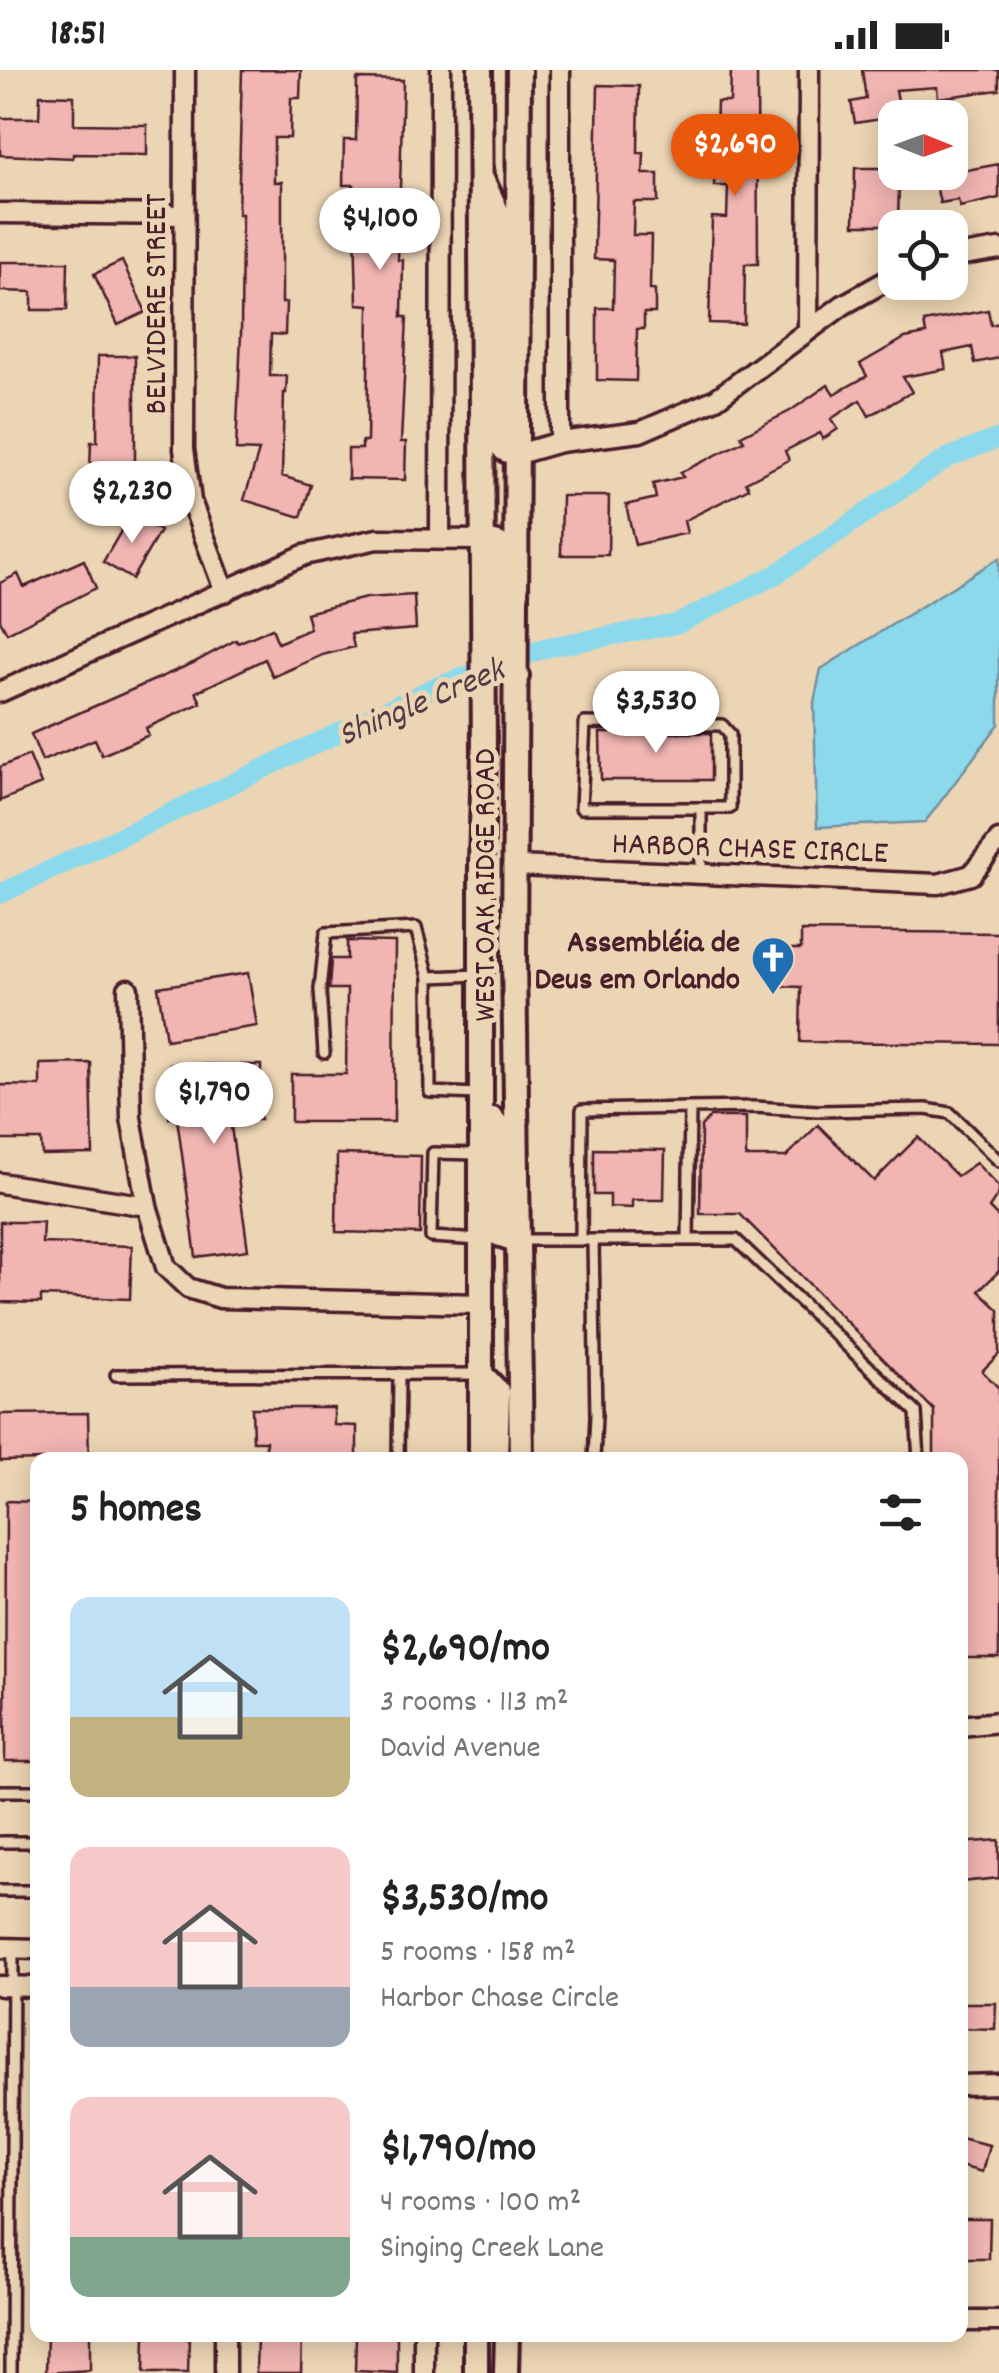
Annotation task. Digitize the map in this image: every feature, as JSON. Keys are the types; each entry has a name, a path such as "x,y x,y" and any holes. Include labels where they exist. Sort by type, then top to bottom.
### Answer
{"street":[{"name":"BELVIDERE STREET","path":"185,70 184,449 191,501 225,592"},
{"path":"440,539 441,70"},
{"name":"WEST OAK RIDGE ROAD","path":"480,70 484,727 481,1452"},
{"name":"WEST OAK RIDGE ROAD","path":"519,70 516,1240 523,1452"},
{"path":"560,70 560,442"},
{"path":"808,70 808,330"},
{"path":"480,176 502,222 500,444 518,454 560,442 640,432 716,398 878,283"},
{"path":"0,213 184,216"},
{"path":"968,253 999,248"},
{"path":"0,692 304,555 377,539 481,540 498,544 500,651 517,676"},
{"name":"HARBOR CHASE CIRCLE","path":"515,866 938,884 971,875 999,840"},
{"path":"128,989 131,1118 147,1206 166,1267 188,1288 220,1298 481,1304"},
{"path":"481,1101 500,1128 498,1234 516,1240"},
{"path":"0,1183 147,1206"},
{"path":"481,1374 498,1392 496,1452"},
{"path":"968,1725 999,1722"},
{"path":"968,2085 999,2084"},
{"path":"968,2321 999,2321"},
{"path":"225,2342 225,2373"},
{"path":"424,2342 424,2373"},
{"path":"476,2342 476,2373"},
{"path":"506,2342 506,2373"}],"lane":[{"path":"584,724 722,725 730,734 730,808 700,808 581,808 584,724"},
{"path":"700,808 701,874"},
{"name":"HARBOR CHASE CIRCLE","path":"481,866 515,866"},
{"path":"324,1053 320,990 326,933 416,928 429,976 430,1092 481,1101"},
{"path":"429,976 481,975"},
{"path":"688,1239 690,1108"},
{"path":"580,1240 582,1110 926,1109 950,1113 999,1161"},
{"path":"481,1154 432,1153 432,1236 481,1240"},
{"path":"516,1240 736,1240 916,1412 918,1452"},
{"path":"593,1240 594,1452"},
{"path":"398,1452 399,1374"},
{"path":"116,1375 481,1374"},
{"path":"0,1791 30,1791"},
{"path":"0,1842 30,1842"},
{"path":"0,1891 30,1891"},
{"path":"6,1948 11,2373"}],"water":[{"path":"999,558 999,724 925,822 817,827 814,702 821,669"}],"building":[{"path":"242,70 301,70 300,98 291,98 290,138 274,138 274,182 282,182 282,303 286,303 285,335 271,334 270,376 287,376 282,476 311,485 301,517 244,500 259,451 236,450 241,334 242,214 238,214"},
{"path":"731,70 757,70 758,264 745,264 744,324 709,323 712,217 727,218 728,186 714,186 717,102 730,102"},
{"path":"862,70 999,70 999,90 938,98 937,87 896,90 898,100 878,100 878,120 855,123 851,102 866,99"},
{"path":"357,79 403,80 398,260 403,260 402,317 407,317 401,442 406,442 405,480 348,479 348,449 362,449 362,441 367,441 369,305 357,304 354,185 343,185 344,140 356,140"},
{"path":"598,85 639,86 638,153 644,153 643,174 658,174 658,202 634,202 633,235 651,235 650,290 655,290 655,313 644,313 644,329 637,329 636,381 597,380 597,308 613,308 614,260 594,259"},
{"path":"40,95 74,96 74,124 147,125 147,155 0,155 0,118 39,118"},
{"path":"999,164 999,198 960,207 958,200 940,203 937,190 968,190 968,170"},
{"path":"855,168 878,168 878,190 899,190 898,210 878,210 878,225 854,225"},
{"path":"122,261 146,312 118,325 94,274"},
{"path":"0,262 68,262 67,310 32,310 32,292 0,291"},
{"path":"988,310 991,325 999,323 999,358 975,363 972,347 943,353 946,369 903,377 912,392 869,416 860,400 831,419 838,429 823,439 820,433 785,451 789,460 746,482 749,488 684,521 687,533 635,545 626,505 656,498 653,484 683,477 680,473 744,441 741,436 790,411 828,385 834,394 867,376 860,364 905,338 926,334 924,322"},
{"path":"98,356 135,356 135,486 106,485 106,470 90,470 91,442 97,442"},
{"path":"562,496 609,496 608,555 561,555"},
{"path":"131,514 160,531 132,579 103,562"},
{"path":"84,560 96,588 7,633 0,620 0,583 18,574 24,587"},
{"path":"414,595 416,629 351,634 354,647 322,655 273,677 265,659 196,692 201,703 146,728 149,735 102,755 95,739 42,761 31,734 236,640 238,643 272,628 278,643 310,629 306,613 366,598"},
{"path":"600,733 711,733 711,780 601,780"},
{"path":"29,755 41,784 0,801 0,767"},
{"path":"801,931 999,933 999,1044 800,1042 801,987 776,986 777,949 801,949"},
{"path":"347,941 395,942 394,1122 291,1122 291,1074 346,1074 347,989 329,989 331,959 347,959"},
{"path":"248,973 257,1026 166,1040 158,987"},
{"path":"91,1063 93,1154 42,1155 41,1140 0,1140 0,1085 40,1086 40,1064"},
{"path":"170,1064 261,1065 260,1120 230,1119 248,1250 196,1257 177,1118 169,1118"},
{"path":"710,1117 746,1117 746,1157 786,1157 818,1125 874,1181 918,1137 957,1176 976,1163 999,1187 989,1208 999,1218 999,1271 979,1291 999,1310 999,1354 982,1371 999,1388 999,1658 968,1658 968,1452 934,1452 934,1410 740,1214 700,1214 701,1126"},
{"path":"594,1149 665,1150 664,1200 632,1200 632,1208 610,1207 610,1195 594,1195"},
{"path":"337,1154 421,1156 420,1234 336,1232"},
{"path":"0,1222 43,1222 42,1243 132,1246 130,1299 41,1296 41,1303 0,1302"},
{"path":"252,1408 334,1408 334,1425 357,1426 357,1452 266,1452 266,1441 253,1441"},
{"path":"88,1413 89,1452 30,1452 30,1460 0,1461 0,1414"},
{"path":"6,1501 30,1502 30,1761 5,1761"},
{"path":"999,1840 999,1878 968,1881 968,1842"},
{"path":"968,2003 996,2003 995,2029 968,2028"},
{"path":"968,2140 989,2145 982,2172 968,2168"},
{"path":"968,2219 990,2219 989,2259 968,2259"},
{"path":"47,2342 90,2342 90,2370 46,2373"},
{"path":"145,2342 189,2342 188,2373 144,2373"},
{"path":"257,2342 302,2342 301,2373 256,2373"},
{"path":"356,2342 397,2342 397,2373 355,2371"}],"waterway":[{"name":"Shingle Creek","path":"0,894 431,689 548,647 677,624 775,575 947,458 999,438"}],"place":[{"name":"Assembléia de Deus em Orlando","path":"773,996"}]}
